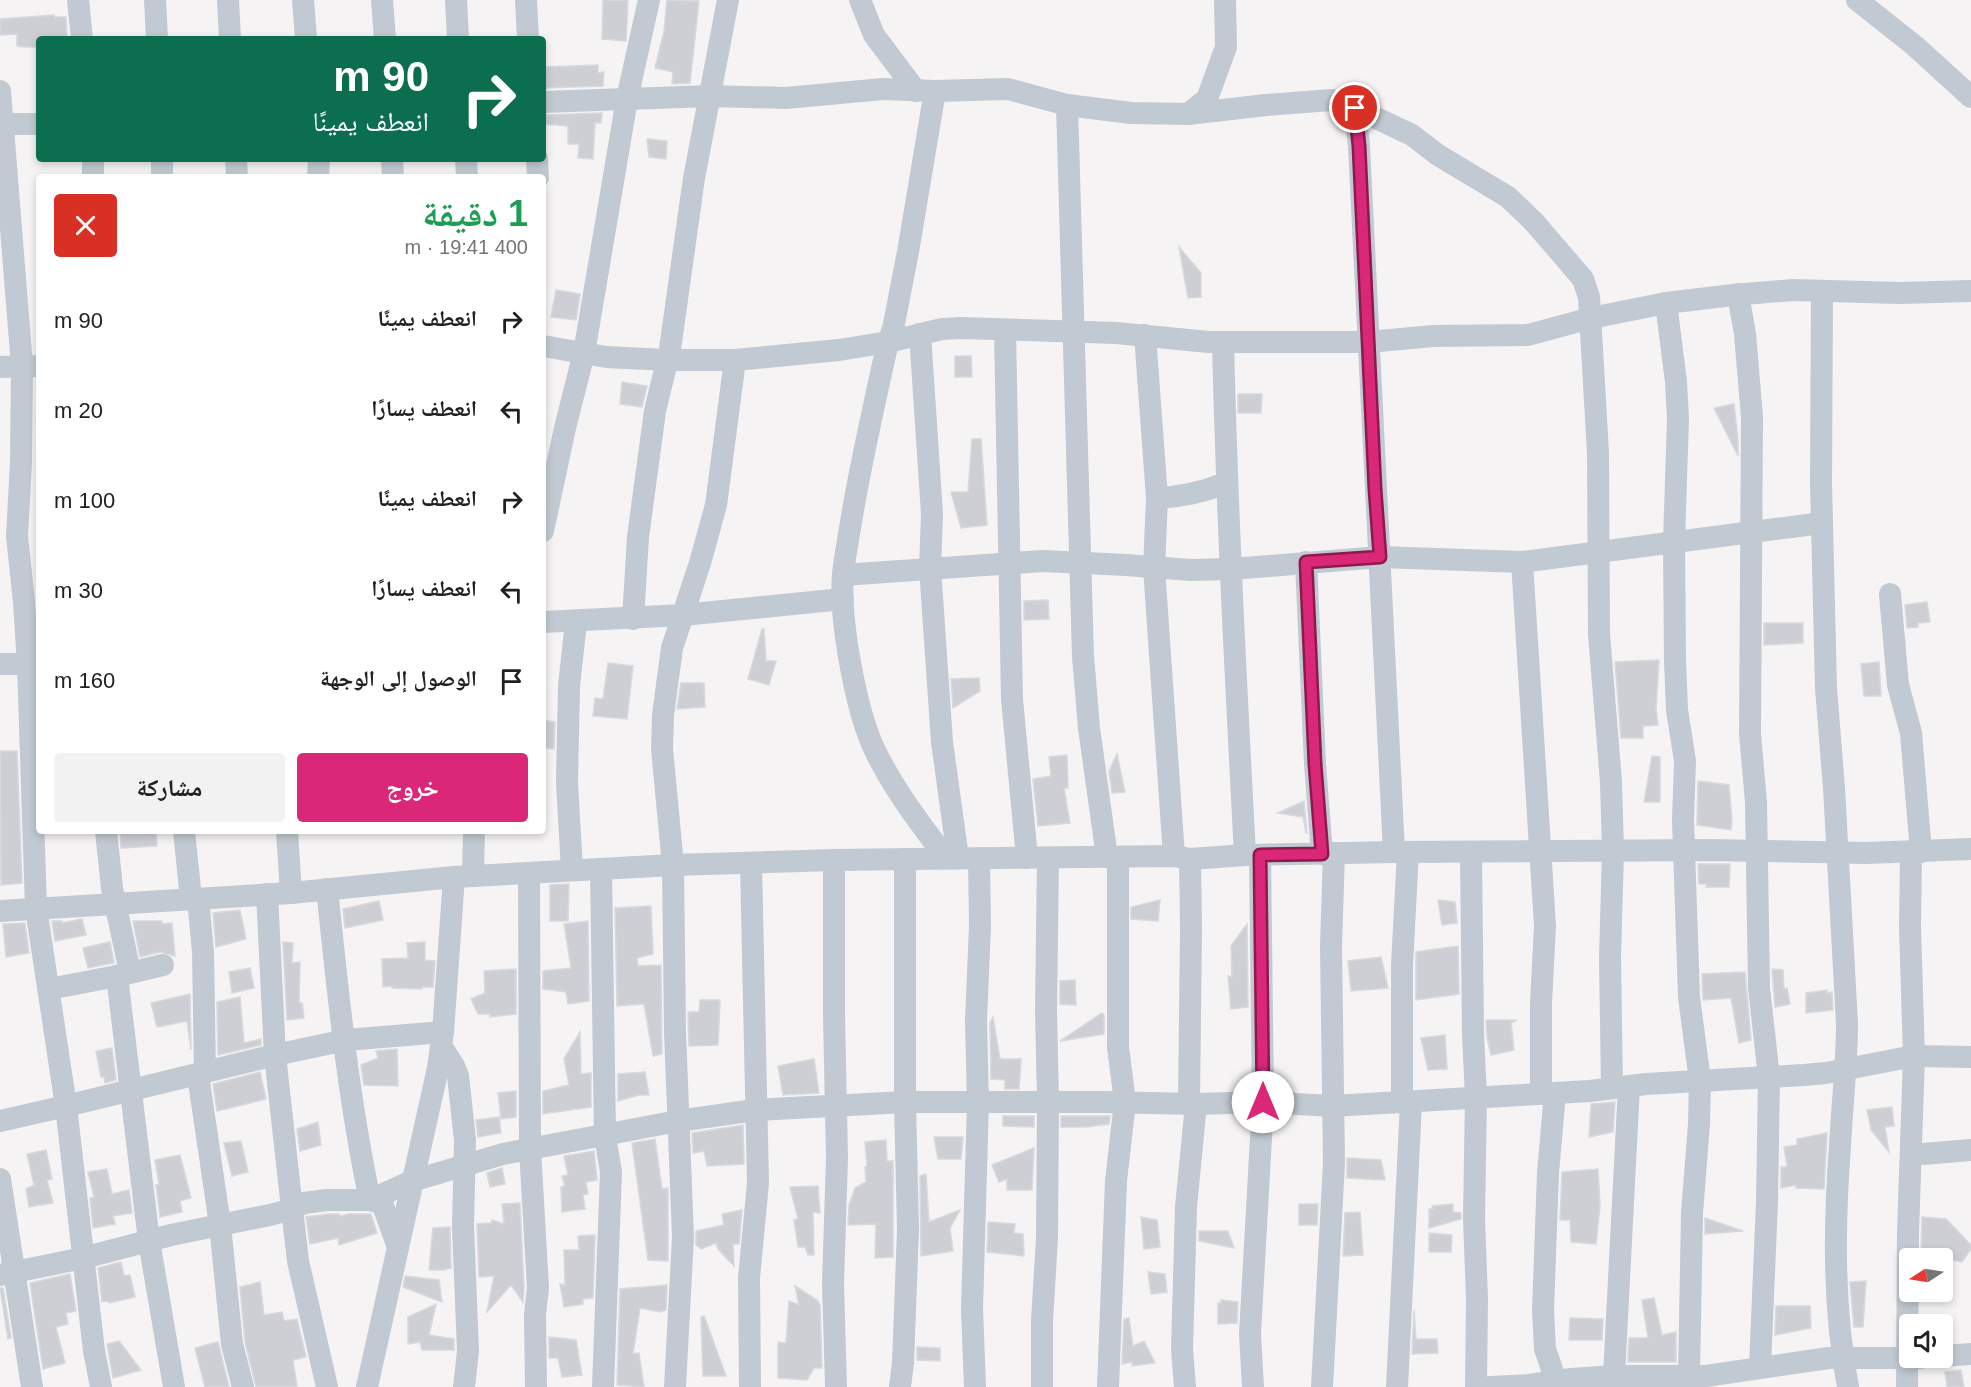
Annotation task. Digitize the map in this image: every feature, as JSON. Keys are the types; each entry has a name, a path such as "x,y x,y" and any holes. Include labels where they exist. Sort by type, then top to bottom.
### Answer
{"street":[{"path":"78,0 82,36"},
{"path":"155,0 157,36"},
{"path":"228,0 230,36"},
{"path":"303,0 306,36"},
{"path":"382,0 385,36"},
{"path":"456,0 458,36"},
{"path":"526,0 528,36"},
{"path":"546,518 584,353 627,99 650,0"},
{"path":"633,619 638,537 647,469 656,411 668,360 694,178 728,0"},
{"path":"860,0 874,35 926,91 908,252 893,329 865,442 843,575 843,599 853,676 865,726 873,747 902,799 961,858"},
{"path":"1188,114 1207,99 1226,47 1225,0"},
{"path":"1857,0 1915,46 1971,97"},
{"path":"546,102 710,96 786,98 862,90 1008,89 1067,105 1131,113 1188,114 1331,100 1355,108 1412,135 1438,155 1508,197 1534,222 1583,279 1589,297 1591,318 1598,453 1597,600 1611,782 1613,850 1610,958 1620,1087 1614,1376"},
{"path":"0,91 30,471 16,536 33,664 36,908 66,1106 82,1258 101,1387"},
{"path":"1067,105 1083,656 1089,729 1113,857 1118,1047 1125,1102 1116,1181 1108,1387"},
{"path":"1355,108 1359,146 1380,557 1401,852 1406,1103 1397,1387"},
{"path":"2,124 36,124"},
{"path":"546,347 606,357 735,360 838,350 888,342 942,329 961,328 1146,335 1223,342 1368,342 1433,336 1528,335 1591,318 1666,303 1738,294 1793,290 1900,293 1971,291"},
{"path":"1822,291 1820,402 1826,688 1846,990 1846,1069 1839,1147 1836,1268 1842,1357 1848,1387"},
{"path":"1738,294 1745,334 1751,407 1750,734 1758,851 1759,988 1769,1077 1760,1367"},
{"path":"1666,303 1676,382 1678,419 1674,541 1674,661 1677,710 1685,761 1683,820 1689,997 1700,1081 1692,1213 1689,1376"},
{"path":"1005,330 1012,699 1037,858 1046,1010 1047,1238 1042,1321 1042,1387"},
{"path":"920,334 932,514 930,568 942,742 961,858 980,926 976,1021 978,1102 972,1308 975,1387"},
{"path":"1146,335 1157,498 1154,568 1191,928 1192,1104 1182,1339 1185,1387"},
{"path":"1223,342 1226,483 1232,569 1236,706 1253,855 1263,1102 1250,1334 1253,1387"},
{"path":"675,1387 683,1237 675,1032 673,865 662,748 663,715 672,648 716,505 735,360"},
{"path":"1157,498 1202,493 1226,483"},
{"path":"843,575 1008,562 1080,562 1191,570 1232,569 1380,557 1522,562 1822,523"},
{"path":"1306,562 1315,764 1328,854 1331,946 1334,1163 1322,1387"},
{"path":"1522,562 1542,851 1545,949 1541,1003 1548,1093 1548,1173 1543,1310 1545,1349 1566,1382"},
{"path":"1890,594 1898,685 1911,733 1916,852 1910,927 1914,1056 1911,1155 1914,1314"},
{"path":"546,622 633,619 843,599"},
{"path":"572,870 567,772 568,686 576,622"},
{"path":"0,664 33,664"},
{"path":"106,834 124,974 131,1090 149,1241 174,1387"},
{"path":"184,834 203,952 202,1073 232,1344 243,1387"},
{"path":"287,834 291,893"},
{"path":"367,1387 442,1040 463,876 473,834"},
{"path":"0,910 291,893 463,876 673,865 834,860 1182,858 1401,852 1685,850 1916,852 1971,849"},
{"path":"1471,852 1476,1097 1474,1218 1477,1299 1476,1387"},
{"path":"900,1387 903,1364 908,1230 905,1102 905,859"},
{"path":"834,860 837,1158 833,1283 836,1387"},
{"path":"750,1387 749,1278 758,1183 751,863"},
{"path":"601,870 605,1136 611,1172 603,1387"},
{"path":"529,873 530,1149 538,1288 535,1314 536,1387"},
{"path":"327,889 343,1040 356,1134 370,1200"},
{"path":"267,894 275,1055 298,1261 327,1387"},
{"path":"49,989 163,965"},
{"path":"0,1121 343,1040 442,1040"},
{"path":"442,1040 458,1076 465,1140 463,1227 468,1351 464,1387"},
{"path":"370,1200 412,1181 503,1154 678,1121 755,1110 905,1102 1192,1104 1263,1102 1332,1106 1406,1103 1826,1073 1914,1056 1971,1057"},
{"path":"1911,1155 1971,1150"},
{"path":"0,1179 8,1273 32,1387"},
{"path":"8,1273 82,1258 171,1234 220,1226 292,1209 304,1203 327,1200 370,1200 382,1203 398,1248"},
{"path":"1953,1355 1971,1354"},
{"path":"1491,1387 1614,1376 1654,1381 1689,1376 1722,1380 1760,1367 1809,1359 1899,1358"},
{"path":"1907,1387 1912,1368"}],"building":[{"path":"603,0 628,0 626,41 602,39"},
{"path":"667,0 699,1 690,83 672,84 673,72 655,68 664,31"},
{"path":"54,15 54,17 66,17 67,36 36,36 36,47 17,46 17,34 0,35 0,19"},
{"path":"598,65 598,73 604,72 603,86 546,88 546,67"},
{"path":"602,113 601,123 595,123 593,159 578,158 579,144 568,144 568,126 546,124 546,115"},
{"path":"647,139 667,141 666,159 649,157"},
{"path":"1179,247 1201,273 1201,297 1188,298"},
{"path":"556,290 580,294 576,320 551,317"},
{"path":"955,356 971,356 972,377 955,377"},
{"path":"622,382 647,386 642,407 620,404"},
{"path":"1238,394 1262,394 1261,413 1238,413"},
{"path":"1734,404 1738,440 1738,456 1714,408"},
{"path":"972,439 981,439 987,525 961,528 951,492 968,492"},
{"path":"1048,600 1049,619 1024,620 1024,601"},
{"path":"1927,602 1930,622 1918,623 1918,627 1907,628 1905,605"},
{"path":"1764,623 1803,623 1803,643 1764,645"},
{"path":"762,629 764,629 766,661 776,661 769,685 748,679"},
{"path":"1659,660 1656,709 1658,725 1643,726 1643,738 1621,738 1615,662"},
{"path":"1879,662 1881,696 1864,696 1861,664"},
{"path":"608,663 633,666 627,719 593,716 595,698 603,699"},
{"path":"979,678 980,691 953,708 951,679"},
{"path":"681,683 704,683 705,707 677,709"},
{"path":"546,720 555,722 554,749 546,748"},
{"path":"0,751 17,751 22,883 1,885"},
{"path":"1117,754 1125,792 1112,793 1109,771"},
{"path":"1067,755 1068,788 1064,788 1070,823 1038,826 1033,779 1051,776 1049,757"},
{"path":"1652,756 1660,757 1660,802 1644,802"},
{"path":"1698,781 1729,785 1731,830 1697,825"},
{"path":"1304,801 1307,833 1303,817 1278,813"},
{"path":"120,834 156,834 157,846 121,848"},
{"path":"1698,864 1730,864 1729,887 1706,887 1707,884 1699,884"},
{"path":"569,884 568,921 550,921 550,885"},
{"path":"1160,900 1158,921 1131,919 1131,907"},
{"path":"1438,900 1455,902 1457,923 1442,925"},
{"path":"379,901 383,920 345,928 343,909"},
{"path":"651,906 653,954 637,958 638,966 661,965 662,1054 653,1056 644,1004 617,1006 615,908"},
{"path":"240,910 246,939 216,947 213,913"},
{"path":"82,919 86,935 55,941 52,921 62,921 62,923"},
{"path":"133,921 172,923 175,956 160,952 140,957"},
{"path":"588,921 589,1001 568,1004 566,992 543,989 543,971 571,968 564,924"},
{"path":"25,923 29,953 6,957 3,924"},
{"path":"1247,924 1248,1007 1231,1009 1228,976 1232,977 1231,946"},
{"path":"110,942 114,963 88,968 83,948"},
{"path":"283,942 293,943 292,963 300,962 299,1003 302,1003 304,1018 287,1020"},
{"path":"425,942 425,960 435,961 433,987 422,987 422,989 383,987 382,959 408,958 407,943"},
{"path":"1458,946 1459,994 1416,1000 1416,952"},
{"path":"1381,957 1388,988 1351,991 1348,961"},
{"path":"250,968 254,988 232,993 229,972"},
{"path":"516,969 516,1014 490,1017 490,1014 478,1014 471,999 485,993 484,971"},
{"path":"1772,969 1783,970 1784,989 1787,988 1790,1004 1775,1007"},
{"path":"1745,972 1751,1040 1739,1043 1731,998 1703,1000 1702,974"},
{"path":"1075,980 1076,1005 1060,1004 1060,981"},
{"path":"1827,990 1827,993 1832,992 1833,1010 1806,1013 1806,993"},
{"path":"190,994 191,1050 187,1021 157,1027 151,1003"},
{"path":"240,997 244,1043 261,1039 261,1045 218,1055 217,1002"},
{"path":"700,1000 720,1000 718,1045 689,1046 688,1012 699,1012"},
{"path":"1102,1013 1104,1015 1104,1034 1060,1041"},
{"path":"993,1017 1000,1059 1021,1059 1019,1089 1005,1089 1005,1080 991,1079 990,1023"},
{"path":"1486,1020 1517,1020 1511,1023 1514,1050 1491,1055"},
{"path":"580,1032 581,1074 591,1073 591,1107 543,1114 543,1091 569,1085 564,1059"},
{"path":"1445,1035 1447,1069 1428,1070 1421,1038"},
{"path":"112,1048 116,1080 105,1083 104,1077 101,1077 96,1051"},
{"path":"397,1049 398,1086 364,1085 361,1065 378,1058 376,1051"},
{"path":"814,1059 819,1093 783,1095 778,1066"},
{"path":"260,1072 266,1099 217,1111 213,1084"},
{"path":"645,1072 649,1095 639,1095 618,1101 618,1074"},
{"path":"516,1091 516,1117 501,1119 498,1093"},
{"path":"1615,1102 1613,1132 1589,1137 1591,1104"},
{"path":"1892,1107 1894,1126 1885,1127 1889,1152 1871,1130 1867,1110"},
{"path":"1003,1116 1034,1116 1034,1127 1003,1126"},
{"path":"1061,1116 1110,1116 1109,1124 1061,1127"},
{"path":"499,1117 501,1133 478,1137 476,1120"},
{"path":"318,1122 321,1145 300,1151 297,1129"},
{"path":"743,1125 744,1164 707,1166 704,1151 693,1153 692,1133"},
{"path":"1827,1133 1824,1189 1796,1188 1796,1185 1781,1188 1781,1167 1787,1167 1784,1147 1797,1145 1797,1139"},
{"path":"934,1137 963,1137 961,1159 938,1159"},
{"path":"655,1139 662,1189 668,1188 668,1261 648,1260 632,1143"},
{"path":"886,1140 887,1161 893,1161 893,1257 875,1258 876,1224 848,1225 849,1205 855,1188 866,1182 865,1142"},
{"path":"241,1141 248,1172 232,1176 224,1143"},
{"path":"1034,1148 1032,1190 1007,1190 1007,1179 999,1182 992,1165"},
{"path":"46,1150 52,1179 47,1180 53,1203 29,1207 26,1189 34,1185 27,1154"},
{"path":"594,1151 597,1180 586,1182 588,1194 583,1195 585,1209 562,1212 561,1187 565,1186 562,1176 568,1175 564,1156"},
{"path":"180,1155 191,1198 180,1201 182,1212 160,1217 156,1185 159,1184 155,1160"},
{"path":"1347,1158 1381,1160 1385,1180 1347,1178"},
{"path":"502,1168 505,1184 490,1187 487,1173"},
{"path":"107,1169 112,1194 129,1190 132,1213 113,1216 115,1224 93,1228 90,1198 94,1197 88,1172"},
{"path":"1598,1169 1600,1206 1596,1244 1571,1242 1570,1220 1560,1220 1562,1172"},
{"path":"926,1174 929,1222 960,1210 950,1228 953,1251 921,1256 920,1176"},
{"path":"818,1186 820,1213 813,1212 814,1255 808,1255 805,1247 798,1247 794,1220 798,1219 790,1187"},
{"path":"520,1203 523,1302 511,1285 487,1312 494,1276 479,1277 477,1224 491,1223 492,1220 504,1224 502,1204"},
{"path":"1299,1204 1318,1204 1317,1225 1299,1225"},
{"path":"1453,1204 1453,1212 1461,1213 1461,1219 1429,1228 1429,1209 1433,1209 1432,1206"},
{"path":"742,1210 739,1244 733,1244 734,1266 718,1249 716,1243 701,1249 696,1245 696,1231 724,1225 722,1214"},
{"path":"1360,1212 1363,1255 1343,1256 1345,1213"},
{"path":"339,1214 340,1216 371,1214 377,1233 339,1245 338,1238 310,1244 306,1217"},
{"path":"1141,1217 1157,1220 1160,1247 1144,1249"},
{"path":"1922,1217 1946,1219 1971,1245 1971,1249 1962,1262 1953,1260 1953,1248 1921,1248"},
{"path":"1705,1218 1743,1231 1705,1234"},
{"path":"988,1222 1015,1224 1014,1233 1023,1234 1024,1256 987,1252"},
{"path":"450,1227 451,1268 429,1270 433,1228"},
{"path":"1199,1231 1228,1231 1234,1248 1199,1241"},
{"path":"1429,1233 1452,1235 1451,1252 1429,1252"},
{"path":"595,1235 593,1298 583,1299 583,1304 564,1307 560,1284 565,1285 564,1250 579,1250 578,1236"},
{"path":"121,1262 124,1276 130,1275 135,1297 109,1303 108,1301 102,1302 98,1268"},
{"path":"1148,1272 1165,1274 1167,1292 1151,1294"},
{"path":"70,1274 76,1311 66,1313 68,1324 56,1327 65,1363 43,1369 30,1283"},
{"path":"405,1276 439,1280 442,1302 403,1287"},
{"path":"1866,1281 1863,1327 1854,1327 1850,1282"},
{"path":"260,1282 264,1315 282,1312 284,1321 297,1319 306,1357 293,1360 297,1387 256,1387 245,1342 240,1287"},
{"path":"667,1285 666,1310 660,1312 640,1308 633,1354 639,1353 644,1387 617,1385 620,1289"},
{"path":"795,1286 817,1300 820,1305 822,1368 814,1368 807,1380 778,1378 778,1342 786,1343 789,1301 799,1305"},
{"path":"0,1288 3,1288 11,1338 8,1339"},
{"path":"1654,1298 1662,1335 1676,1332 1676,1362 1628,1362 1629,1338 1648,1338 1642,1300"},
{"path":"1221,1300 1238,1302 1237,1323 1218,1324 1218,1303 1221,1303"},
{"path":"436,1304 429,1335 454,1339 454,1350 422,1350 420,1342 408,1344 408,1317"},
{"path":"1776,1306 1810,1306 1811,1328 1775,1335"},
{"path":"1414,1310 1416,1339 1437,1339 1438,1353 1412,1354"},
{"path":"704,1316 726,1376 703,1376 701,1317"},
{"path":"1129,1318 1133,1346 1144,1341 1155,1363 1132,1366 1132,1362 1122,1364 1124,1319"},
{"path":"1570,1318 1603,1319 1602,1340 1569,1340"},
{"path":"549,1337 576,1340 582,1375 562,1377 558,1358 549,1358"},
{"path":"119,1341 141,1370 113,1378 107,1344"},
{"path":"218,1342 229,1387 205,1387 195,1348"},
{"path":"917,1347 940,1348 940,1361 917,1360"},
{"path":"1961,1370 1964,1387 1947,1387 1945,1372"}],"route":[{"path":"1263,1102 1260,855 1322,854 1315,764 1306,562 1380,557 1359,146 1355,108"}]}
